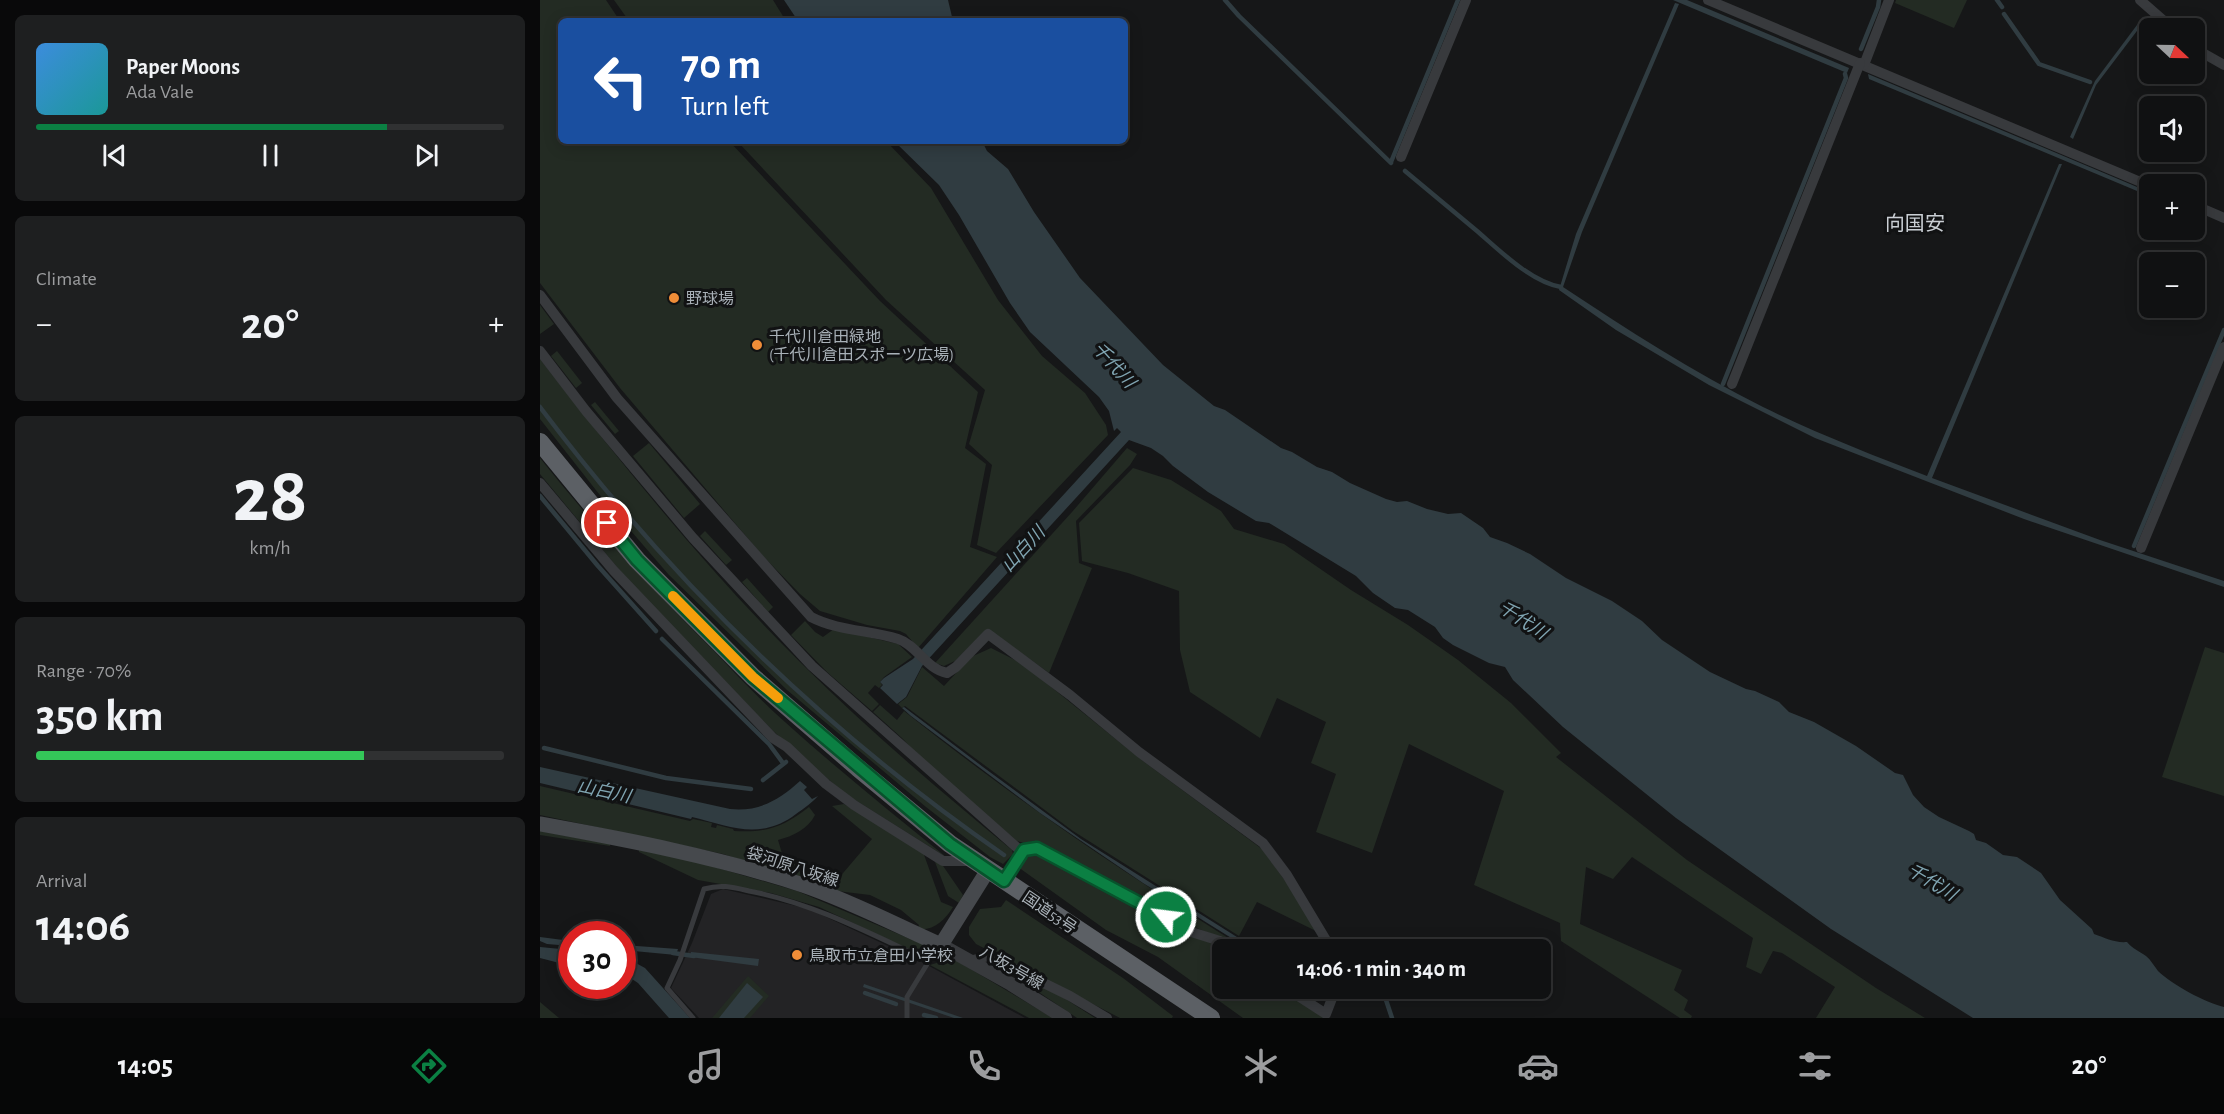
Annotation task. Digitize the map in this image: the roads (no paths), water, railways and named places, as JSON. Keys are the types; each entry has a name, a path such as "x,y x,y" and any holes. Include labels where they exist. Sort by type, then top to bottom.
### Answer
{"highway":[{"name":"国道53号","path":"540,442 637,560 753,677 941,837 1201,1015"}],"main road":[{"name":"袋河原八坂線","path":"540,824 640,842 804,885 941,945"},
{"path":"941,945 982,866"}],"street":[{"path":"1401,157 1466,0"},
{"path":"1708,0 2139,181"},
{"path":"1732,384 1889,0"},
{"path":"2140,0 2161,18"},
{"path":"2205,54 2224,65"},
{"path":"2205,210 2224,218"},
{"path":"540,296 617,398 811,617 824,624 900,639 936,671 947,673 956,667 988,634 1070,695 1139,752 1263,843 1287,875 1325,939"},
{"path":"2141,548 2224,347"},
{"path":"540,351 586,411 693,538 812,666 1022,852"},
{"path":"540,483 614,571 773,738 787,747 826,784 854,805 943,861 982,866"},
{"path":"1004,881 1022,852 1030,848 1045,851 1185,930 1214,939"},
{"name":"八坂3号線","path":"941,945 1011,984 1065,1018"},
{"path":"969,961 989,956 1071,996 1107,1018"},
{"path":"1303,999 1326,1014 1332,999"}],"lane":[{"path":"693,1018 667,988 680,960 704,889 718,885 766,894 809,906 929,961 907,997 907,1018"}],"water":[{"path":"784,0 948,0 952,18 796,18"},
{"path":"1673,0 1687,0 1849,68 1847,73"},
{"path":"1675,3 1679,4 1582,232 1563,287 1661,350 1737,394 1824,435 1927,476 2059,164 2062,164 1932,478 2100,540 2224,581 2224,587 2024,519 1815,438 1709,385 1616,330 1559,290 1576,234"},
{"path":"2139,22 2139,28 2096,85 2073,139 2070,137 2095,81"},
{"path":"1868,74 2139,188 2139,192 1869,79"},
{"path":"897,144 984,144 987,151 1008,169 1034,212 1080,278 1163,365 1214,406 1225,410 1281,448 1386,499 1397,502 1407,501 1448,514 1461,513 1483,528 1490,537 1530,554 1566,578 1612,601 1642,621 1662,640 1710,672 1779,702 1789,712 1814,722 1856,746 1895,773 1903,775 1913,795 1924,807 1974,834 1976,840 1986,843 2003,855 2017,857 2041,873 2060,900 2092,929 2094,934 2114,941 2127,942 2148,958 2171,982 2224,1007 2224,1018 1973,1018 1831,929 1676,818 1563,727 1513,680 1505,667 1489,663 1453,645 1443,638 1435,627 1408,610 1395,608 1373,593 1356,576 1269,523 1256,521 1208,492 1151,448 1129,440 922,666 906,697 897,704 880,688 883,685 880,682 913,659 1121,432 1117,428 1114,431 1109,411 1099,397 1030,332 939,185"},
{"path":"904,707 1081,839 1240,939 1233,939 1143,883 1040,813 902,708"},
{"name":"山白川","path":"540,767 730,809 750,809 768,803 800,781 807,787 804,790 812,799 818,796 809,805 779,824 767,828 743,829 540,783"},
{"path":"540,937 558,939 558,945 547,944 540,941"},
{"path":"636,946 678,949 676,955 636,951"},
{"path":"540,947 558,949 558,963 540,958"},
{"path":"691,952 759,959 758,966 690,957"},
{"path":"636,963 645,968 690,1018 669,1018 636,982"},
{"path":"747,983 763,997 744,1018 719,1018"},
{"path":"864,984 963,1018 954,1018 863,987"}],"waterway":[{"path":"1225,0 1391,163"},
{"path":"1391,162 1458,0"},
{"path":"1861,49 1879,0"},
{"path":"1997,0 2002,7"},
{"path":"2004,14 2039,64 2090,82"},
{"path":"1723,384 1846,78 1845,74"},
{"path":"1405,171 1516,264 1538,279 1561,287"},
{"path":"2134,546 2224,330"},
{"path":"540,407 642,532 754,649 813,705 875,757 1004,855"},
{"path":"540,496 656,631"},
{"path":"662,639 769,744 783,763"},
{"path":"544,748 666,778 751,789"},
{"path":"763,780 786,762"},
{"path":"673,953 694,956"},
{"path":"865,993 896,1004"},
{"path":"1385,999 1392,1018"},
{"path":"924,1015 936,1018"}],"place":[{"name":"野球場","path":"674,298"},
{"name":"千代川倉田緑地 (千代川倉田スポーツ広場)","path":"757,345"},
{"name":"鳥取市立倉田小学校","path":"797,955"}],"district":[{"name":"向国安","path":"1915,223"}],"water label":[{"name":"千代川","path":"1114,365"},
{"name":"千代川","path":"1523,620"},
{"name":"千代川","path":"1932,882"}]}
